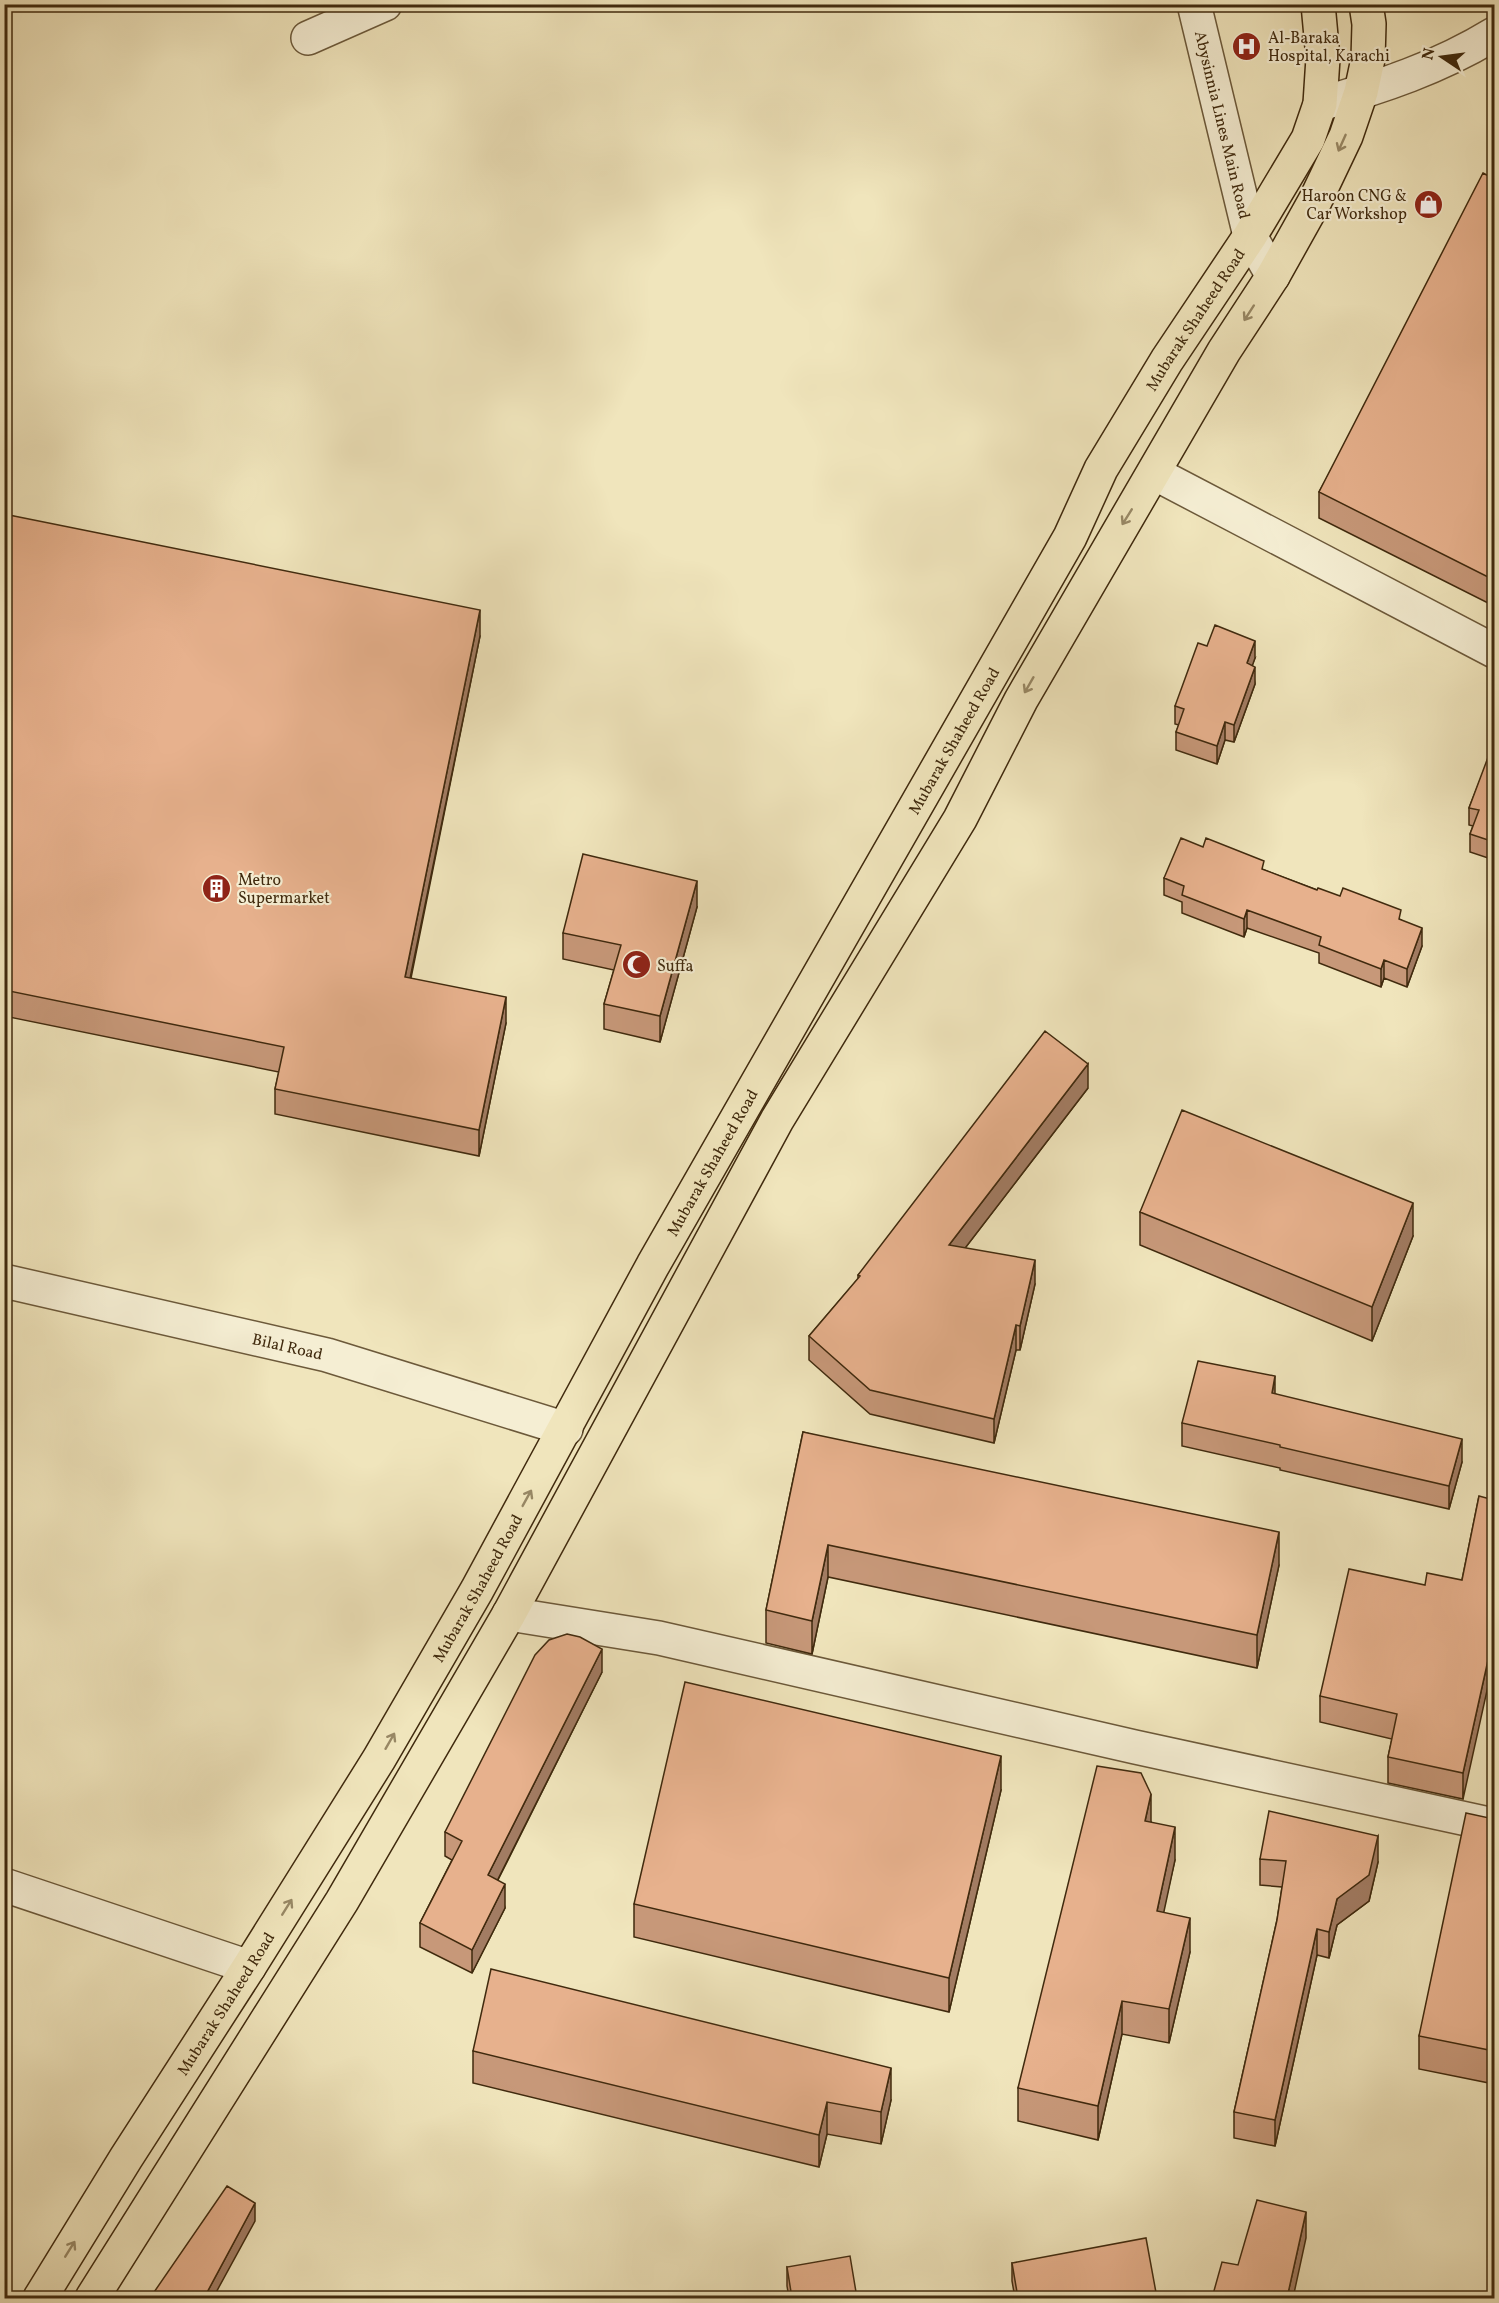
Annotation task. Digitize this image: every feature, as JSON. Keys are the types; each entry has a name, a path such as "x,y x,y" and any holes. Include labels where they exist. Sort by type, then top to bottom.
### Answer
{"main road":[{"name":"Mubarak Shaheed Road","path":"39,2298 379,1760 477,1590 653,1265 1070,537 1101,469 1167,360 1250,236 1308,139 1320,104 1323,58 1318,4"},
{"path":"92,2298 342,1901 510,1614 777,1120 960,819 1027,690 1106,552 1224,351 1273,276 1346,136 1361,92 1368,59 1369,24 1366,4"}],"street":[{"path":"308,38 385,4"},
{"name":"Abysinnia Lines Main Road","path":"1194,4 1250,236 1273,276"},
{"path":"1320,104 1437,65 1494,34"},
{"path":"1154,473 1494,651"},
{"name":"Bilal Road","path":"4,1281 327,1355 566,1429"},
{"path":"510,1614 659,1638 1135,1747 1494,1825"},
{"path":"4,1885 249,1967"}],"building":[{"path":"1483,173 1494,179 1494,580 1319,492"},
{"name":"Metro Supermarket","path":"4,514 480,610 405,977 506,997 479,1130 275,1089 284,1047 4,990"},
{"path":"1215,625 1255,641 1247,663 1255,667 1234,725 1225,722 1217,746 1176,732 1184,709 1175,706 1198,643 1207,646"},
{"path":"1493,744 1494,842 1470,834 1479,810 1469,808"},
{"path":"1181,838 1203,847 1206,838 1264,861 1262,869 1317,890 1318,888 1340,896 1343,888 1401,910 1399,919 1422,928 1407,969 1384,960 1381,969 1319,945 1321,937 1247,910 1244,919 1182,895 1184,886 1164,878"},
{"name":"Suffa","path":"583,854 697,881 660,1016 604,1004 621,945 563,933"},
{"path":"1045,1031 1088,1064 949,1245 1035,1260 1020,1326 1016,1325 994,1419 870,1390 809,1336 860,1276 858,1275"},
{"path":"1182,1110 1413,1203 1372,1307 1140,1212"},
{"path":"1198,1361 1275,1376 1272,1393 1462,1439 1449,1486 1182,1423"},
{"path":"803,1432 1279,1532 1257,1635 828,1545 812,1621 766,1610"},
{"path":"1479,1496 1494,1500 1494,1633 1463,1773 1388,1757 1397,1714 1320,1696 1349,1569 1425,1585 1427,1573 1462,1580"},
{"path":"567,1634 580,1637 602,1649 488,1875 505,1884 472,1950 420,1923 462,1841 445,1832 535,1655 549,1640"},
{"path":"685,1682 1001,1756 949,1978 634,1904"},
{"path":"1097,1766 1141,1773 1151,1794 1145,1821 1175,1827 1157,1911 1190,1918 1169,2009 1122,2001 1098,2106 1018,2088"},
{"path":"1269,1811 1378,1836 1369,1875 1337,1899 1329,1932 1317,1929 1275,2120 1234,2112 1277,1920 1286,1861 1260,1859"},
{"path":"1466,1813 1494,1819 1494,2051 1419,2036"},
{"path":"491,1969 891,2068 881,2112 827,2102 819,2135 473,2051"},
{"path":"227,2186 255,2203 204,2298 150,2298"},
{"path":"1257,2200 1306,2212 1287,2298 1212,2298 1222,2262 1238,2265"},
{"path":"1146,2238 1157,2298 1018,2298 1012,2263"},
{"path":"850,2256 857,2298 792,2298 787,2267"}],"place":[{"name":"Al-Baraka Hospital, Karachi","path":"1247,46"},
{"name":"Haroon CNG & Car Workshop","path":"1428,204"},
{"name":"Metro Supermarket","path":"217,888"},
{"name":"Suffa","path":"636,965"}]}
